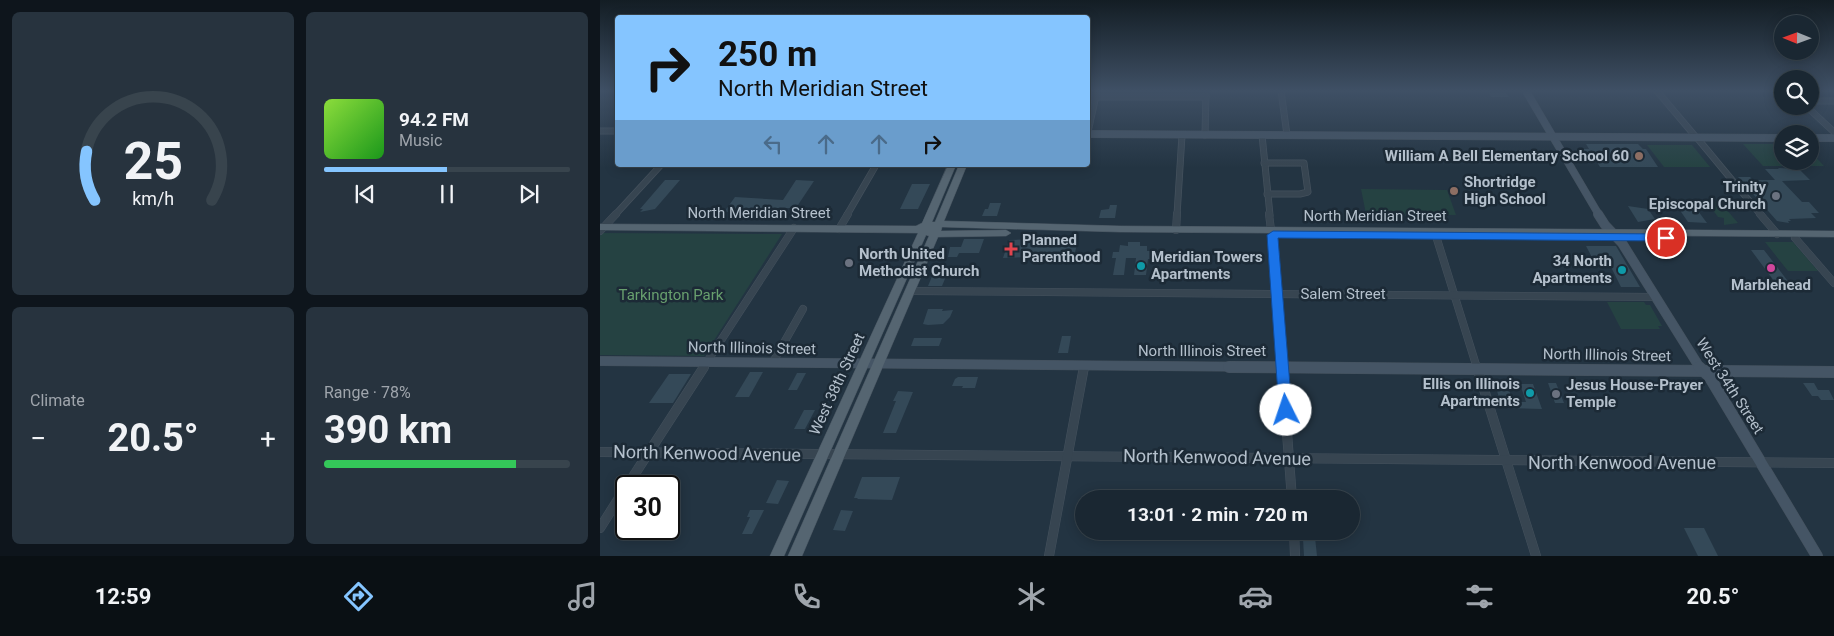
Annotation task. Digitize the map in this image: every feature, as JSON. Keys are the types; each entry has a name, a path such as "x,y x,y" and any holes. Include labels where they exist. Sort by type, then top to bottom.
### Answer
{"main road":[{"name":"West 38th Street","path":"777,556 951,167"},
{"name":"West 38th Street","path":"795,556 911,291 962,167"},
{"name":"North Meridian Street","path":"601,228 1176,230 1436,236 1834,234"},
{"name":"North Meridian Street","path":"936,229 1615,235 1834,239"}],"street":[{"path":"1206,117 1206,135"},
{"path":"1285,117 1287,135"},
{"name":"West 34th Street","path":"1541,117 1606,225 1615,235 1696,364 1710,378 1816,556"},
{"path":"1679,117 1777,234"},
{"path":"1818,117 1834,132"},
{"path":"600,131 615,131"},
{"path":"1090,133 1774,138"},
{"path":"1176,230 1182,134"},
{"path":"1262,135 1272,232 1291,490"},
{"path":"1819,138 1834,138"},
{"path":"1264,163 1304,163 1308,192 1300,194 1267,194"},
{"path":"601,228 659,167"},
{"path":"839,228 875,167"},
{"path":"635,475 794,228"},
{"path":"1436,236 1536,556"},
{"path":"1795,238 1834,283"},
{"name":"Salem Street","path":"911,291 1655,297"},
{"path":"774,362 803,309"},
{"name":"North Illinois Street","path":"600,361 1834,372"},
{"path":"1050,556 1084,365"},
{"name":"North Kenwood Avenue","path":"600,452 1834,464"},
{"path":"600,528 615,505"},
{"path":"1294,540 1295,556"}],"green space":[{"path":"1743,144 1774,144 1774,166 1763,166"},
{"path":"1647,145 1692,145 1710,167 1664,167"},
{"path":"1361,189 1447,190 1456,215 1366,214"},
{"path":"1711,202 1720,202 1738,223 1724,225 1724,218 1718,217 1709,205"},
{"name":"Tarkington Park","path":"603,233 782,234 704,356 600,355 600,236"},
{"path":"1765,242 1793,242 1818,271 1788,271"},
{"path":"1607,302 1644,302 1646,305 1650,305 1662,326 1658,326 1660,329 1621,329"}],"building":[{"name":"William A Bell Elementary School 60","path":"1586,144 1638,144 1643,149 1646,149 1658,167 1600,167 1597,162 1591,162 1583,149 1589,149"},
{"name":"Trinity Episcopal Church","path":"1765,169 1800,170 1810,180 1782,181 1802,202 1809,202 1819,213 1811,213 1816,218 1789,219 1791,221 1788,221 1789,223 1777,221 1738,177 1750,177 1753,180 1775,180"},
{"path":"665,180 680,180 655,209 640,212 643,209 640,209"},
{"path":"796,180 814,181 796,208 770,208 767,212 724,212 735,197 783,200"},
{"path":"912,184 930,184 918,209 900,209"},
{"path":"990,203 1001,203 997,216 982,216 985,209 988,209"},
{"path":"1110,205 1117,205 1115,218 1099,218 1101,210 1109,209"},
{"path":"1628,206 1648,209 1655,219 1638,222"},
{"path":"1677,206 1695,207 1707,223 1688,222"},
{"path":"964,239 984,239 979,253 959,253 957,257 948,257 950,247 961,247"},
{"path":"1033,239 1033,241 1078,241 1074,256 1028,253 1027,257 1003,258 1009,240"},
{"name":"Meridian Towers Apartments","path":"1128,242 1140,242 1140,246 1147,246 1147,251 1154,251 1153,259 1148,259 1146,275 1134,275 1136,258 1126,258 1124,275 1113,275 1116,258 1112,258 1113,252 1119,252 1120,245 1128,246"},
{"name":"34 North Apartments","path":"1586,246 1616,246 1640,287 1621,287 1609,263 1595,263"},
{"name":"Marblehead","path":"1751,250 1764,250 1787,280 1790,280 1794,285 1777,285"},
{"path":"933,274 947,274 942,286 928,286"},
{"path":"928,309 953,310 950,317 943,324 928,325 923,324"},
{"path":"1062,336 1071,336 1068,353 1058,353"},
{"path":"914,338 942,338 939,346 911,346"},
{"path":"750,372 763,372 749,397 735,397"},
{"path":"797,373 806,373 797,390 788,390"},
{"path":"669,374 691,374 673,403 649,403"},
{"path":"958,377 978,377 975,388 952,386"},
{"name":"Jesus House-Prayer Temple","path":"1548,383 1556,383 1564,403 1555,403"},
{"path":"1803,383 1814,383 1818,390 1829,390 1834,400 1821,400 1818,396 1812,396"},
{"name":"Ellis on Illinois Apartments","path":"1495,384 1507,384 1513,402 1526,402 1520,384 1533,384 1542,409 1502,408"},
{"path":"898,391 913,392 896,433 883,433 896,401 893,401"},
{"path":"804,410 815,410 805,429 794,429"},
{"path":"862,477 900,477 892,500 854,498"},
{"path":"777,480 789,481 778,504 766,503"},
{"path":"750,510 764,510 752,534 742,534 750,517 747,517"},
{"path":"841,510 853,511 845,531 833,530"},
{"path":"1684,528 1704,528 1718,556 1698,556"},
{"path":"1303,540 1315,540 1317,556 1304,556"}],"place":[{"name":"William A Bell Elementary School 60","path":"1639,156"},
{"name":"Shortridge High School","path":"1454,191"},
{"name":"Trinity Episcopal Church","path":"1776,196"},
{"name":"Planned Parenthood","path":"1011,249"},
{"name":"North United Methodist Church","path":"849,263"},
{"name":"Meridian Towers Apartments","path":"1141,266"},
{"name":"Marblehead","path":"1771,268"},
{"name":"34 North Apartments","path":"1622,270"},
{"name":"Ellis on Illinois Apartments","path":"1530,393"},
{"name":"Jesus House-Prayer Temple","path":"1556,394"}],"route":[{"path":"1286,410 1273,235 1666,238"}]}
